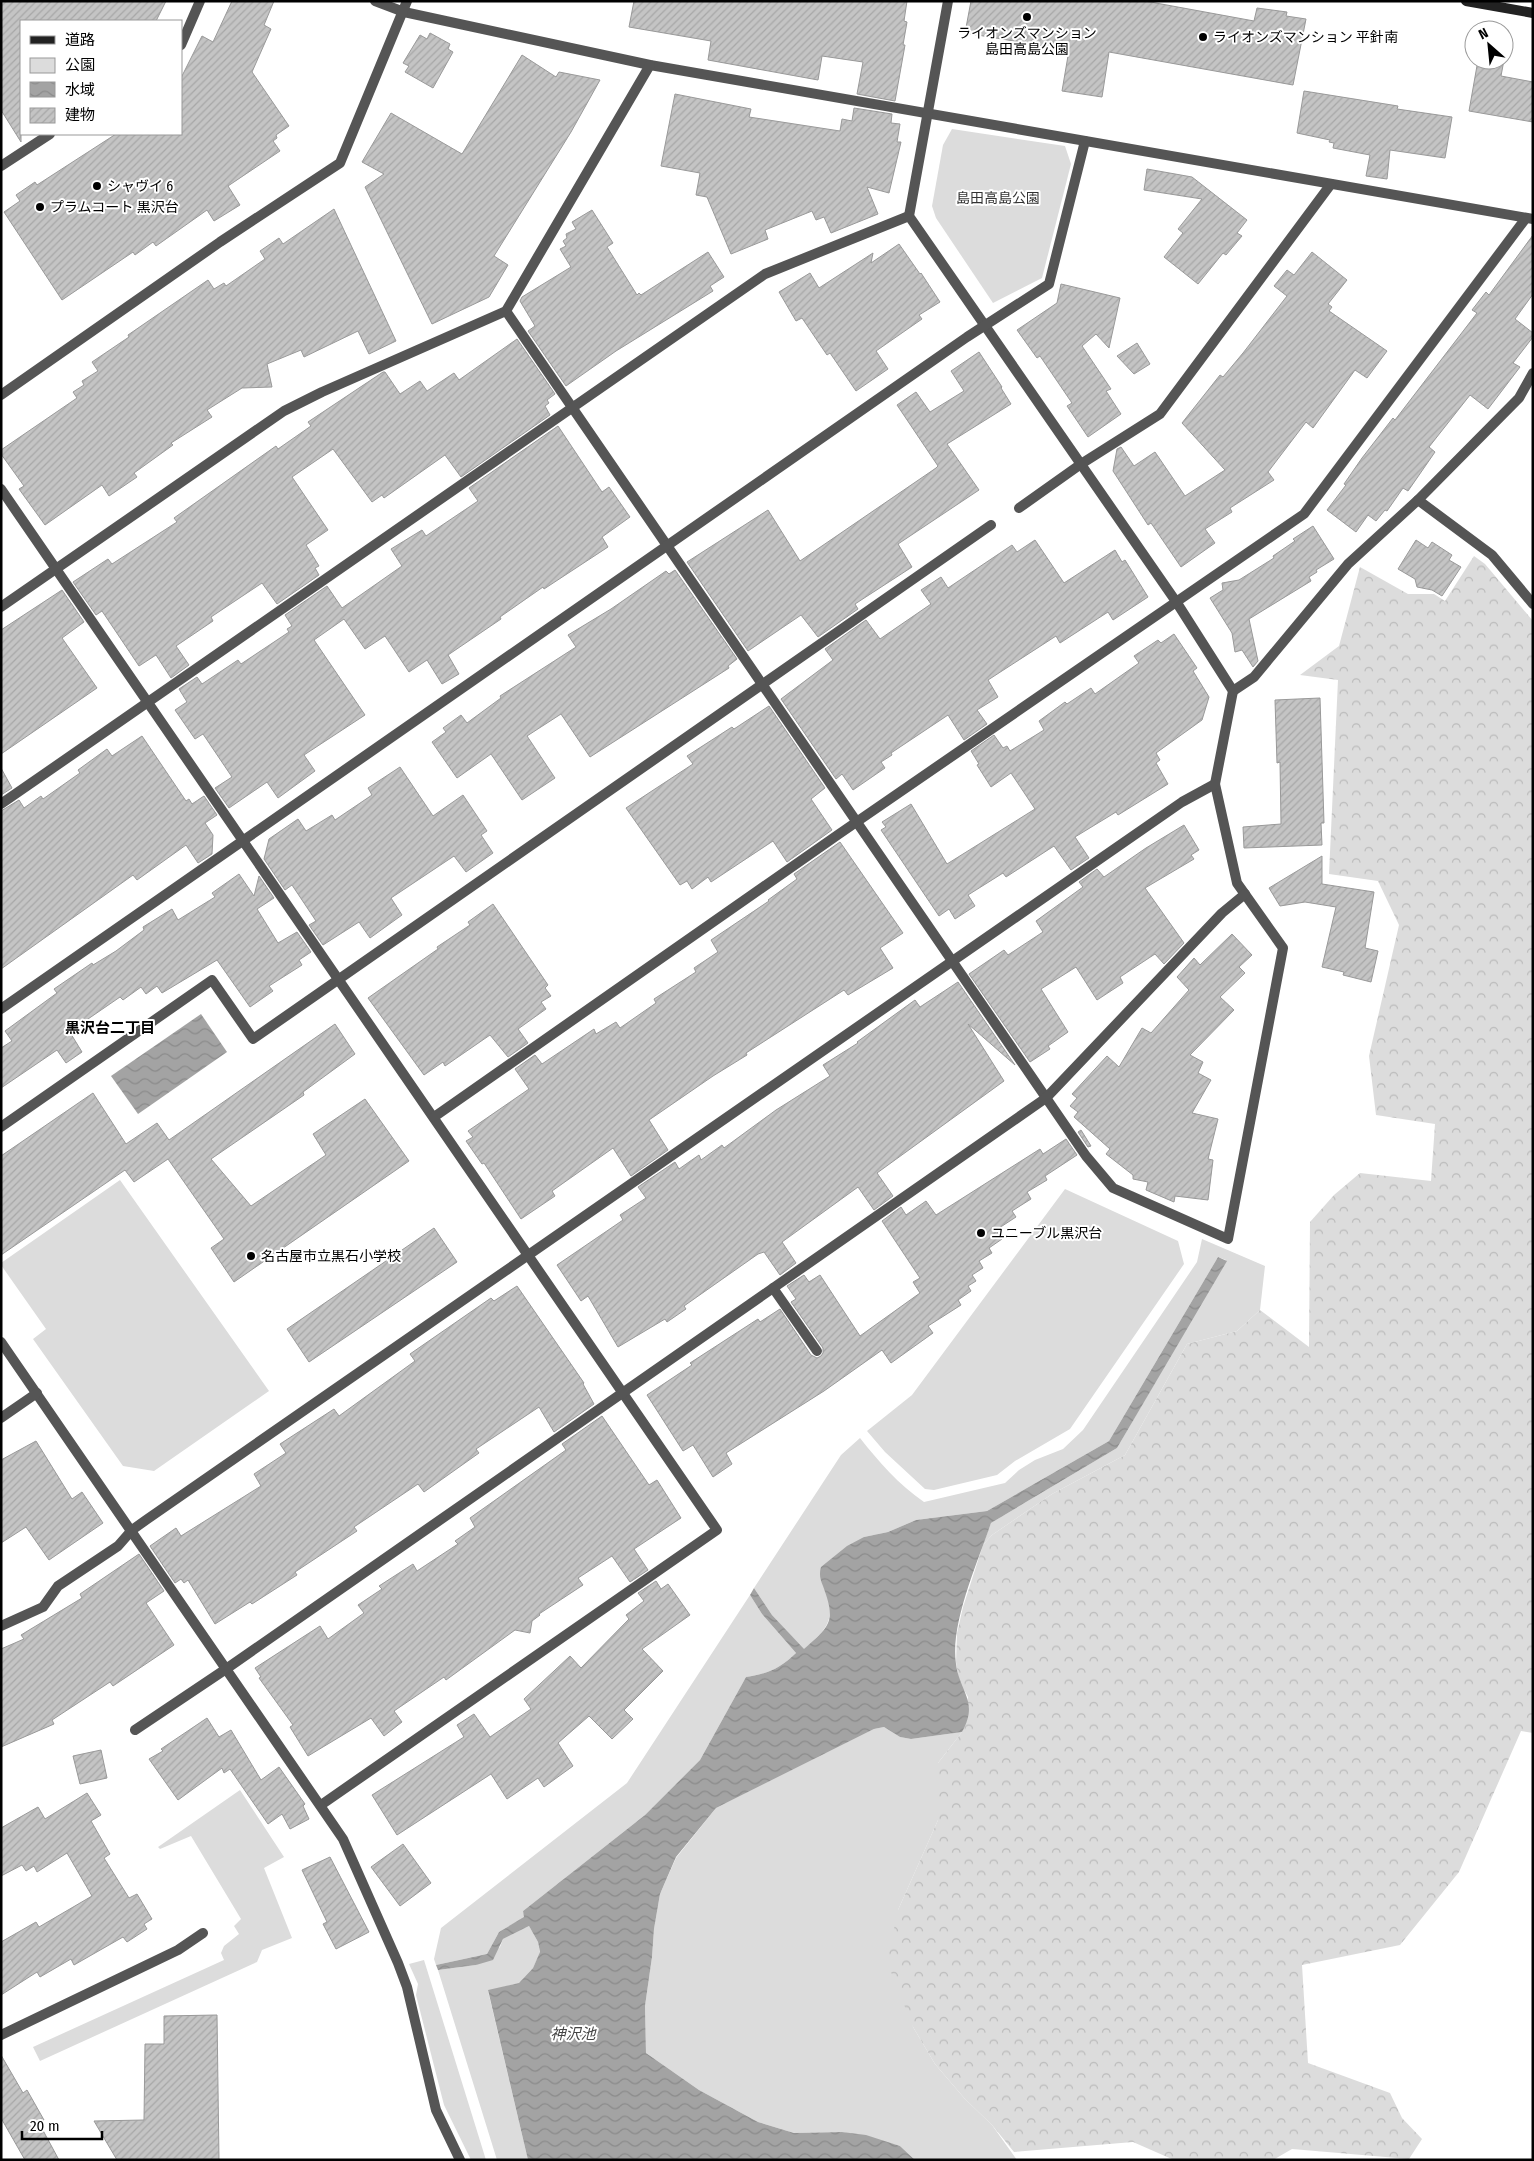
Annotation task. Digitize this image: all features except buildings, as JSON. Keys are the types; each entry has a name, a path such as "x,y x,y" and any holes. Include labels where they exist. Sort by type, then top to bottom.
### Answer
{"street":[{"path":"182,43 200,1"},
{"path":"375,1 404,12 650,65 1529,218 1304,514 856,822 434,1117"},
{"path":"1,395 220,242 340,163 408,1"},
{"path":"506,311 1086,1156 1113,1188 1228,1239 1283,948 1237,883 1215,784 1233,691 1177,603 909,216 948,1"},
{"path":"1466,1 1533,13"},
{"path":"1,607 284,411 322,392 506,311 650,65"},
{"path":"1,166 48,135"},
{"path":"1,1009 984,326 1049,284 1086,141"},
{"path":"1019,508 1081,464 1160,414 1332,184"},
{"path":"1,804 765,274 909,216"},
{"path":"1233,691 1254,677 1348,564 1418,500 1519,398 1533,374"},
{"path":"1,489 717,1530 321,1805"},
{"path":"1418,500 1492,555 1533,604"},
{"path":"1,1127 212,980 253,1039 991,525"},
{"path":"1,1626 43,1607 58,1586 118,1546 132,1530 1182,802 1215,784"},
{"path":"136,1730 1046,1098 1222,913 1245,894"},
{"path":"774,1288 817,1351"},
{"path":"1,1342 343,1839 407,1987 436,2110 460,2160"},
{"path":"1,1418 37,1393"},
{"path":"1,2035 178,1950 203,1933"}],"green space":[{"name":"島田高島公園","path":"952,129 1065,146 1071,164 1042,278 993,303 936,218 932,206 943,145"},
{"path":"1474,556 1485,564 1533,621 1533,1733 1521,1731 1459,1872 1400,1945 1302,1965 1308,2063 1390,2093 1402,2118 1422,2139 1409,2159 1292,2149 1273,2160 1174,2160 1133,2142 1014,2152 992,2125 965,2099 935,2064 913,2027 887,1962 898,1910 938,1820 938,1763 962,1732 968,1697 959,1681 956,1662 957,1633 963,1607 983,1545 992,1535 1052,1494 1125,1455 1187,1344 1237,1331 1260,1310 1309,1347 1310,1222 1334,1195 1360,1173 1431,1181 1435,1124 1376,1115 1369,1056 1399,925 1378,881 1329,874 1338,680 1300,675 1339,646 1360,567 1408,594 1434,594 1445,601"},
{"path":"120,1180 269,1391 154,1471 123,1466 33,1339 46,1329 1,1265 1,1263"},
{"path":"1065,1189 1178,1241 1184,1264 1070,1429 1015,1461 997,1475 934,1490 925,1489 885,1452 867,1431 912,1395"},
{"path":"1202,1239 1265,1266 1260,1310 1237,1331 1187,1344 1125,1455 1052,1494 992,1535 983,1545 991,1523 1117,1448 1226,1260 1218,1257 1109,1441 987,1511 916,1520 888,1532 864,1537 830,1605 827,1625 804,1650 772,1615 754,1588 841,1455 860,1438 889,1472 924,1502 1005,1483 1019,1470 1035,1460 1063,1449 1083,1430 1197,1262"},
{"path":"750,1595 762,1614 796,1653 785,1663 773,1670 746,1677 700,1760 645,1815 523,1911 525,1917 499,1932 487,1954 436,1965 434,1959 441,1928 627,1783"},
{"path":"884,1727 900,1737 911,1739 962,1732 938,1763 938,1820 898,1910 913,2027 935,2064 965,2099 992,2125 1017,2160 915,2160 900,2146 842,2132 794,2133 758,2122 699,2090 646,2053 645,2006 654,1929 660,1894 676,1858 716,1808 874,1729"},
{"path":"240,1790 284,1857 264,1868 292,1938 262,1950 257,1962 40,2061 33,2047 224,1960 221,1953 224,1946 239,1934 234,1926 241,1919 191,1836 160,1849 158,1847"},
{"path":"529,1926 538,1942 540,1953 533,1968 519,1983 488,1991 528,2160 497,2160 438,1970 476,1965 500,1947 503,1939"},
{"path":"424,1960 486,2160 471,2160 444,2105 416,1995 418,1984 409,1964"}],"water":[{"path":"201,1014 227,1052 138,1114 111,1076"},
{"name":"神沢池","path":"1218,1257 1227,1261 1117,1448 991,1523 966,1593 957,1630 956,1664 969,1705 967,1721 962,1732 911,1739 900,1737 884,1727 874,1729 716,1808 676,1857 660,1894 645,2006 646,2053 699,2090 758,2122 794,2133 842,2132 866,2135 900,2146 915,2160 528,2160 488,1990 519,1983 533,1968 540,1952 538,1942 529,1926 503,1939 493,1960 476,1965 438,1970 436,1965 487,1954 499,1932 524,1917 523,1911 645,1815 700,1760 746,1677 773,1670 785,1663 796,1653 762,1614 750,1595 754,1588 772,1615 804,1649 825,1628 830,1615 821,1579 821,1567 847,1546 864,1537 888,1532 916,1520 987,1511 1109,1441"}],"place":[{"name":"ライオンズマンション 島田高島公園","path":"1027,17"},
{"name":"ライオンズマンション 平針南","path":"1203,37"},
{"name":"シャヴイ 6","path":"97,186"},
{"name":"プラムコート 黒沢台","path":"40,207"},
{"name":"ユニーブル黒沢台","path":"981,1233"},
{"name":"名古屋市立黒石小学校","path":"251,1256"}],"district":[{"name":"黒沢台二丁目","path":"110,1028"}]}
